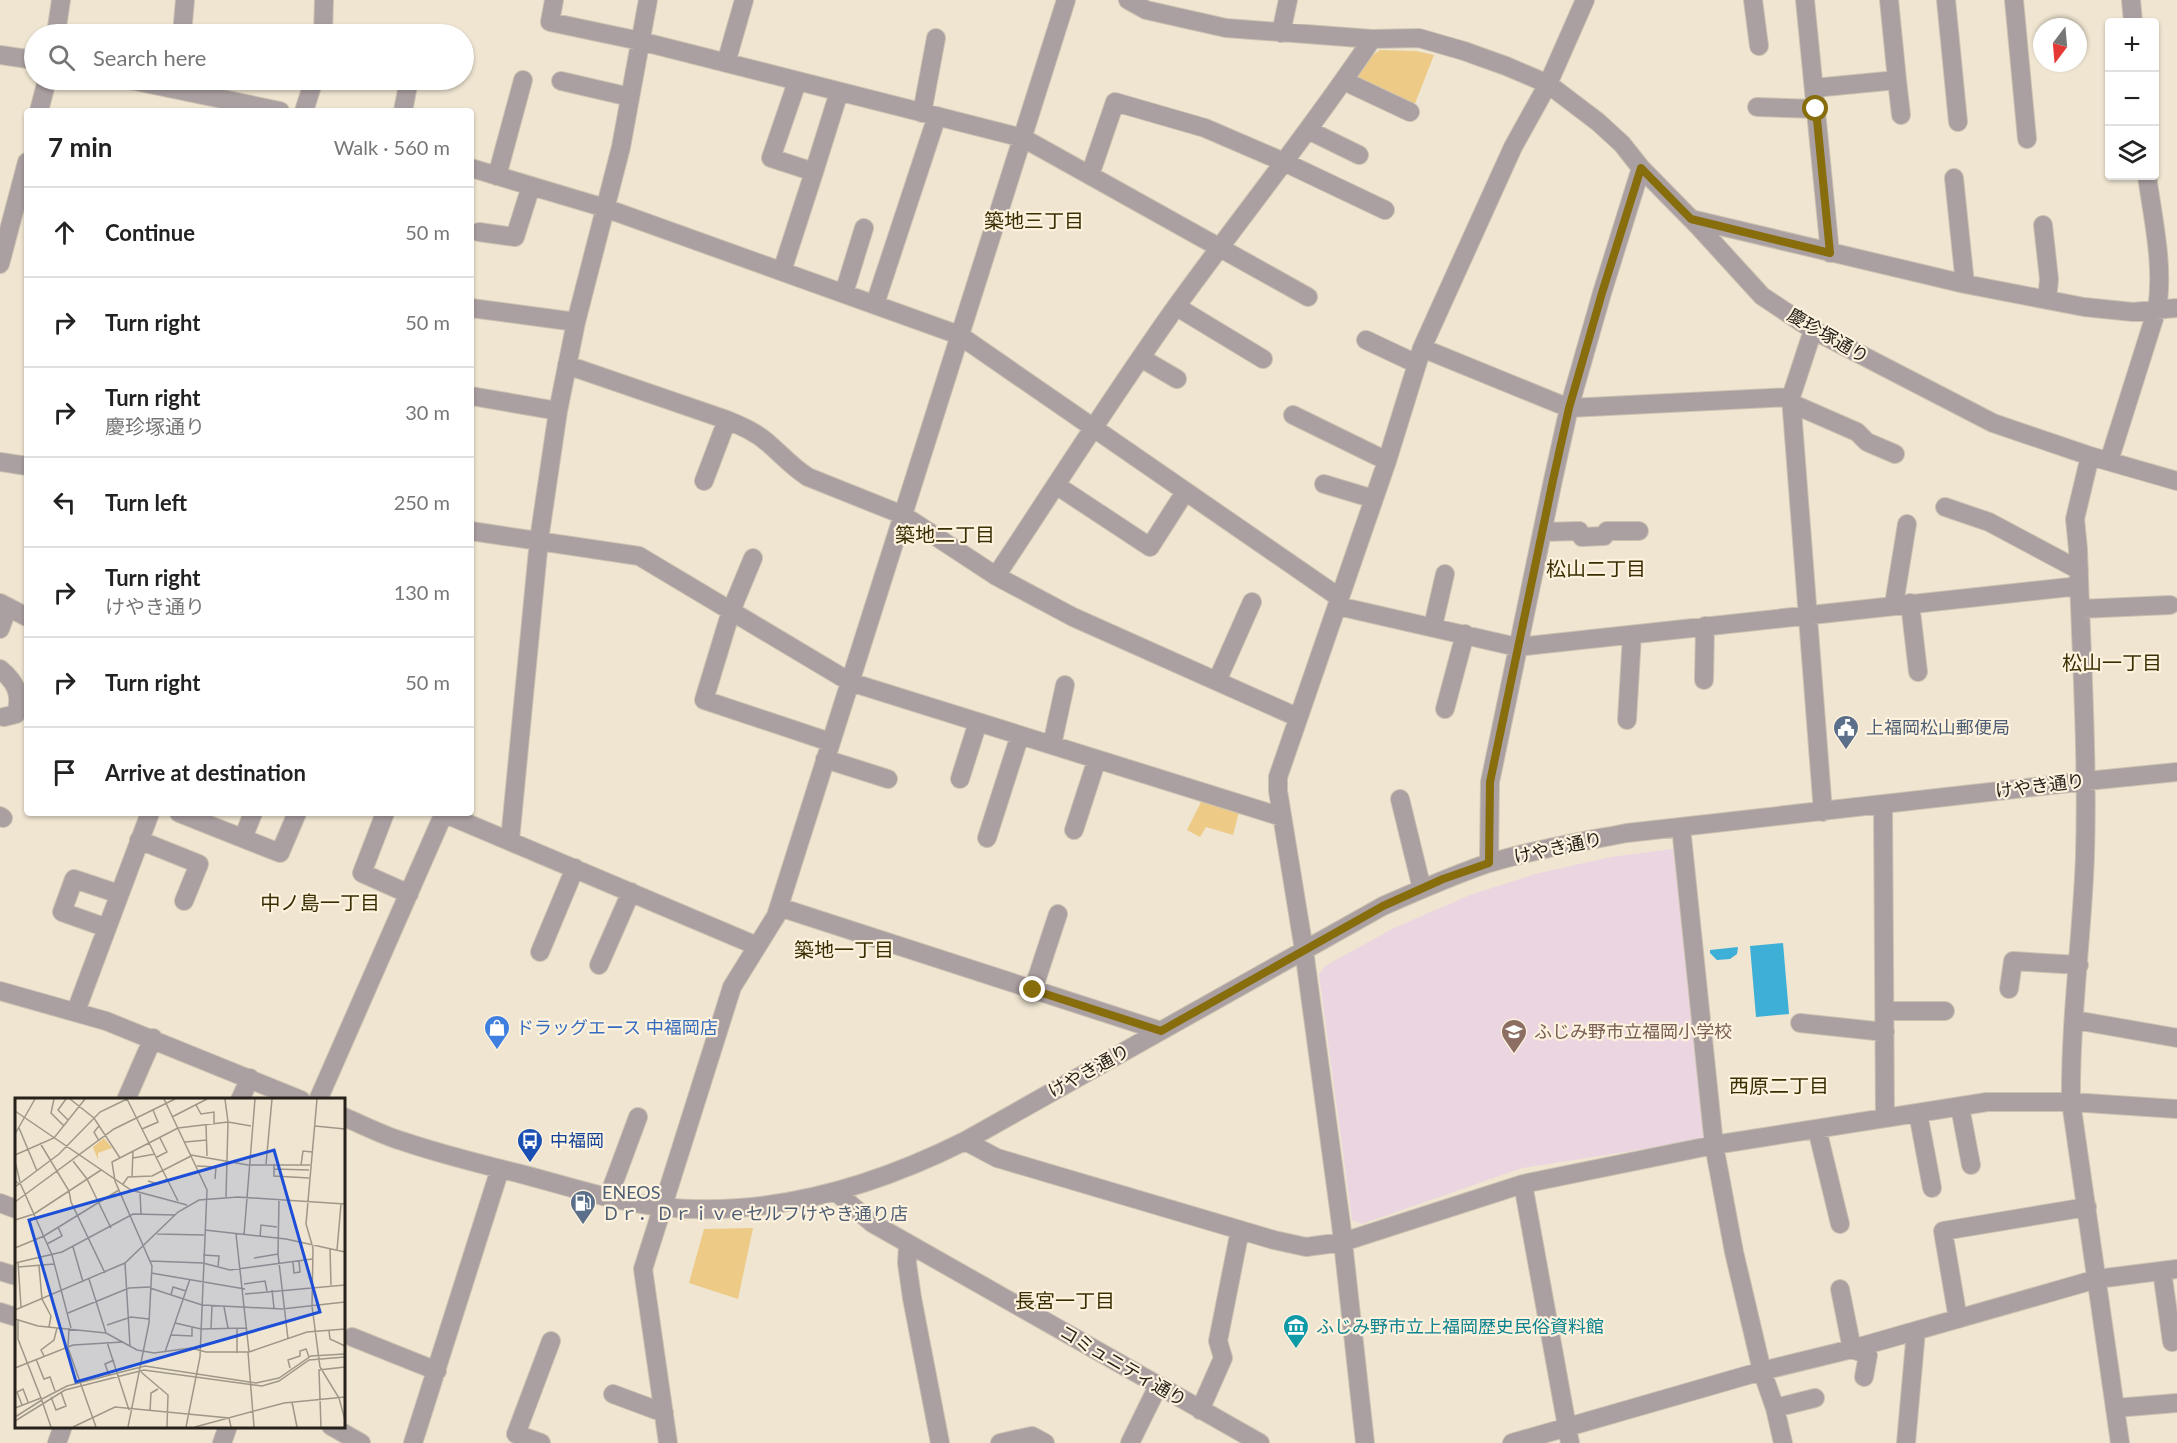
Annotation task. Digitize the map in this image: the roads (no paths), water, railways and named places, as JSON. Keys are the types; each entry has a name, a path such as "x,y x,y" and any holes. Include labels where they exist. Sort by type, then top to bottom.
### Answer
{"street":[{"path":"57,24 61,0"},
{"path":"183,24 185,0"},
{"path":"323,24 324,0"},
{"path":"554,0 550,22 640,41 1023,138 1308,297"},
{"path":"510,840 539,540 558,411 576,322 621,147 648,0"},
{"path":"726,63 744,0"},
{"path":"668,1443 643,1269 732,987 779,907 1066,0"},
{"name":"慶珍塚通り","path":"1128,0 1146,10 1226,28 1372,39 1419,38 1506,66 1548,84 1598,122 1622,144 1641,168 1762,296 1813,330 1994,423 2090,456 2177,481"},
{"path":"1281,33 1288,0"},
{"path":"1365,1443 1342,1242 1304,950 1282,817 1278,777 1387,461 1420,356 1513,147 1548,84 1585,0"},
{"path":"1753,0 1759,46"},
{"path":"1805,0 1830,253"},
{"path":"1889,0 1901,115"},
{"path":"1946,0 1958,122"},
{"path":"2014,0 2027,139"},
{"path":"2131,0 2133,18"},
{"path":"875,304 929,115 936,38"},
{"path":"996,576 1141,358 1344,81 1372,39"},
{"path":"0,55 24,59"},
{"path":"497,176 523,80"},
{"path":"1814,88 1897,80"},
{"path":"561,81 630,98"},
{"path":"1344,81 1410,112"},
{"path":"797,82 771,158 814,172"},
{"path":"40,108 44,90"},
{"path":"200,90 269,108"},
{"path":"305,108 311,90"},
{"path":"404,108 407,90"},
{"path":"782,271 839,92"},
{"path":"1090,175 1115,102 1205,128 1284,162 1385,210"},
{"path":"1757,107 1816,109"},
{"path":"1308,130 1359,155"},
{"path":"1489,863 1490,782 1569,408 1641,168"},
{"path":"474,169 605,208 959,335 1339,602 1433,626 1517,646 1902,604 2079,578"},
{"path":"0,264 12,233 24,176"},
{"path":"1954,178 1965,284"},
{"path":"2109,461 2157,309 2159,276 2147,180"},
{"path":"479,232 515,237 531,186"},
{"path":"1691,219 1965,284 2047,300 2110,311 2133,312 2177,308"},
{"path":"2043,225 2049,279 2047,300"},
{"path":"844,293 864,228"},
{"path":"1177,307 1263,359"},
{"path":"474,308 576,322"},
{"path":"1813,330 1792,401 1823,812"},
{"path":"1366,340 1420,356 1569,408 1792,401 1857,432 1867,441 1895,454"},
{"path":"1141,358 1177,379"},
{"path":"567,365 727,420 752,431 768,442 795,469 808,477 903,515 996,576 1072,617 1297,717"},
{"path":"474,397 558,411"},
{"path":"1293,415 1387,461"},
{"path":"704,481 727,420"},
{"path":"2090,456 2074,519 2079,578 2087,780 2079,965 2071,1069 2072,1102 2120,1443"},
{"path":"0,462 24,465"},
{"path":"1324,484 1374,499"},
{"path":"1056,485 1150,547 1185,492"},
{"path":"1945,507 1989,522 2079,578"},
{"path":"1907,524 1902,604 1918,672"},
{"path":"474,531 639,556 850,682 1282,817"},
{"path":"1542,532 1579,531 1581,537 1604,536 1607,531 1640,531"},
{"path":"753,558 731,611 704,700 828,751 888,779"},
{"path":"1433,626 1445,574"},
{"path":"1217,681 1252,602"},
{"path":"2080,609 2170,604"},
{"path":"0,629 4,605 24,615"},
{"path":"1704,680 1705,626"},
{"path":"1445,709 1465,634"},
{"path":"1627,720 1632,635"},
{"path":"0,669 12,679 20,702 16,714 4,717"},
{"path":"1052,745 1065,685"},
{"path":"960,779 978,722"},
{"path":"987,838 1020,735"},
{"path":"1074,830 1097,759"},
{"name":"けやき通り","path":"345,1117 401,1141 608,1198 663,1207 694,1209 732,1208 793,1201 836,1192 887,1176 965,1141 1383,906 1489,863 1582,841 1681,827 2087,780 2177,772"},
{"path":"1401,799 1422,889"},
{"path":"1883,805 1885,1118"},
{"path":"76,1011 149,816"},
{"path":"186,816 280,853 296,816"},
{"path":"243,838 252,816"},
{"path":"385,816 362,873 409,894"},
{"path":"319,1098 442,816"},
{"path":"450,816 757,946"},
{"path":"1681,827 1714,1145 1734,1252 1762,1371 1775,1408 1783,1443"},
{"path":"139,840 199,864 184,901"},
{"path":"540,951 575,868"},
{"path":"107,928 62,912 74,879 119,894"},
{"path":"599,965 631,892"},
{"path":"779,907 1161,1031"},
{"path":"1033,990 1058,915"},
{"path":"2009,989 2013,962 2079,965"},
{"path":"0,991 76,1011 153,1038 296,1098"},
{"path":"1885,1011 1945,1011"},
{"path":"2074,1020 2177,1038"},
{"path":"1800,1023 1885,1032"},
{"path":"127,1098 153,1038"},
{"path":"241,1098 250,1078"},
{"path":"965,1141 997,1158 1240,1230 1306,1247 1342,1242 1523,1184 1714,1145 1987,1102 2072,1102 2177,1109"},
{"path":"1960,1107 1971,1165"},
{"path":"1918,1113 1932,1188"},
{"path":"608,1198 638,1117"},
{"path":"1818,1129 1840,1224"},
{"path":"413,1443 500,1169"},
{"path":"1523,1184 1569,1436"},
{"name":"コミュニティ通り","path":"836,1192 872,1223 1260,1443"},
{"path":"0,1203 15,1209"},
{"path":"1958,1319 1942,1231 2087,1207"},
{"path":"1200,1410 1223,1358 1218,1341 1240,1230"},
{"path":"908,1244 907,1263 912,1298 940,1443"},
{"path":"1512,1443 1569,1436 1762,1371 1852,1349 2097,1279 2169,1270 2172,1342"},
{"path":"0,1271 15,1276"},
{"path":"1840,1289 1852,1349"},
{"path":"0,1312 15,1317"},
{"path":"1906,1443 1916,1331"},
{"path":"352,1337 437,1371"},
{"path":"541,1443 516,1434 551,1341"},
{"path":"1852,1349 1868,1354 1864,1377"},
{"path":"1130,1443 1158,1386"},
{"path":"614,1394 664,1413"},
{"path":"1775,1408 1815,1398"},
{"path":"2115,1408 2177,1403"},
{"path":"57,1443 62,1428"},
{"path":"222,1443 227,1428"},
{"path":"335,1428 361,1443"},
{"path":"1000,1443 1032,1436 1045,1443"}],"water":[{"path":"1783,943 1789,1014 1756,1017 1750,946"},
{"path":"1738,947 1737,954 1730,959 1717,960 1710,953 1710,950"}],"place":[{"name":"上福岡松山郵便局","path":"1846,751"},
{"name":"ドラッグエース 中福岡店","path":"497,1051"},
{"name":"ふじみ野市立福岡小学校","path":"1514,1055"},
{"name":"中福岡","path":"530,1164"},
{"name":"ENEOS Ｄｒ．Ｄｒｉｖｅセルフけやき通り店","path":"583,1226"},
{"name":"ふじみ野市立上福岡歴史民俗資料館","path":"1296,1350"}],"district":[{"name":"築地三丁目","path":"1034,221"},
{"name":"築地二丁目","path":"945,535"},
{"name":"松山二丁目","path":"1596,569"},
{"name":"松山一丁目","path":"2112,663"},
{"name":"中ノ島一丁目","path":"320,903"},
{"name":"築地一丁目","path":"844,950"},
{"name":"西原二丁目","path":"1779,1086"},
{"name":"長宮一丁目","path":"1065,1301"}]}
